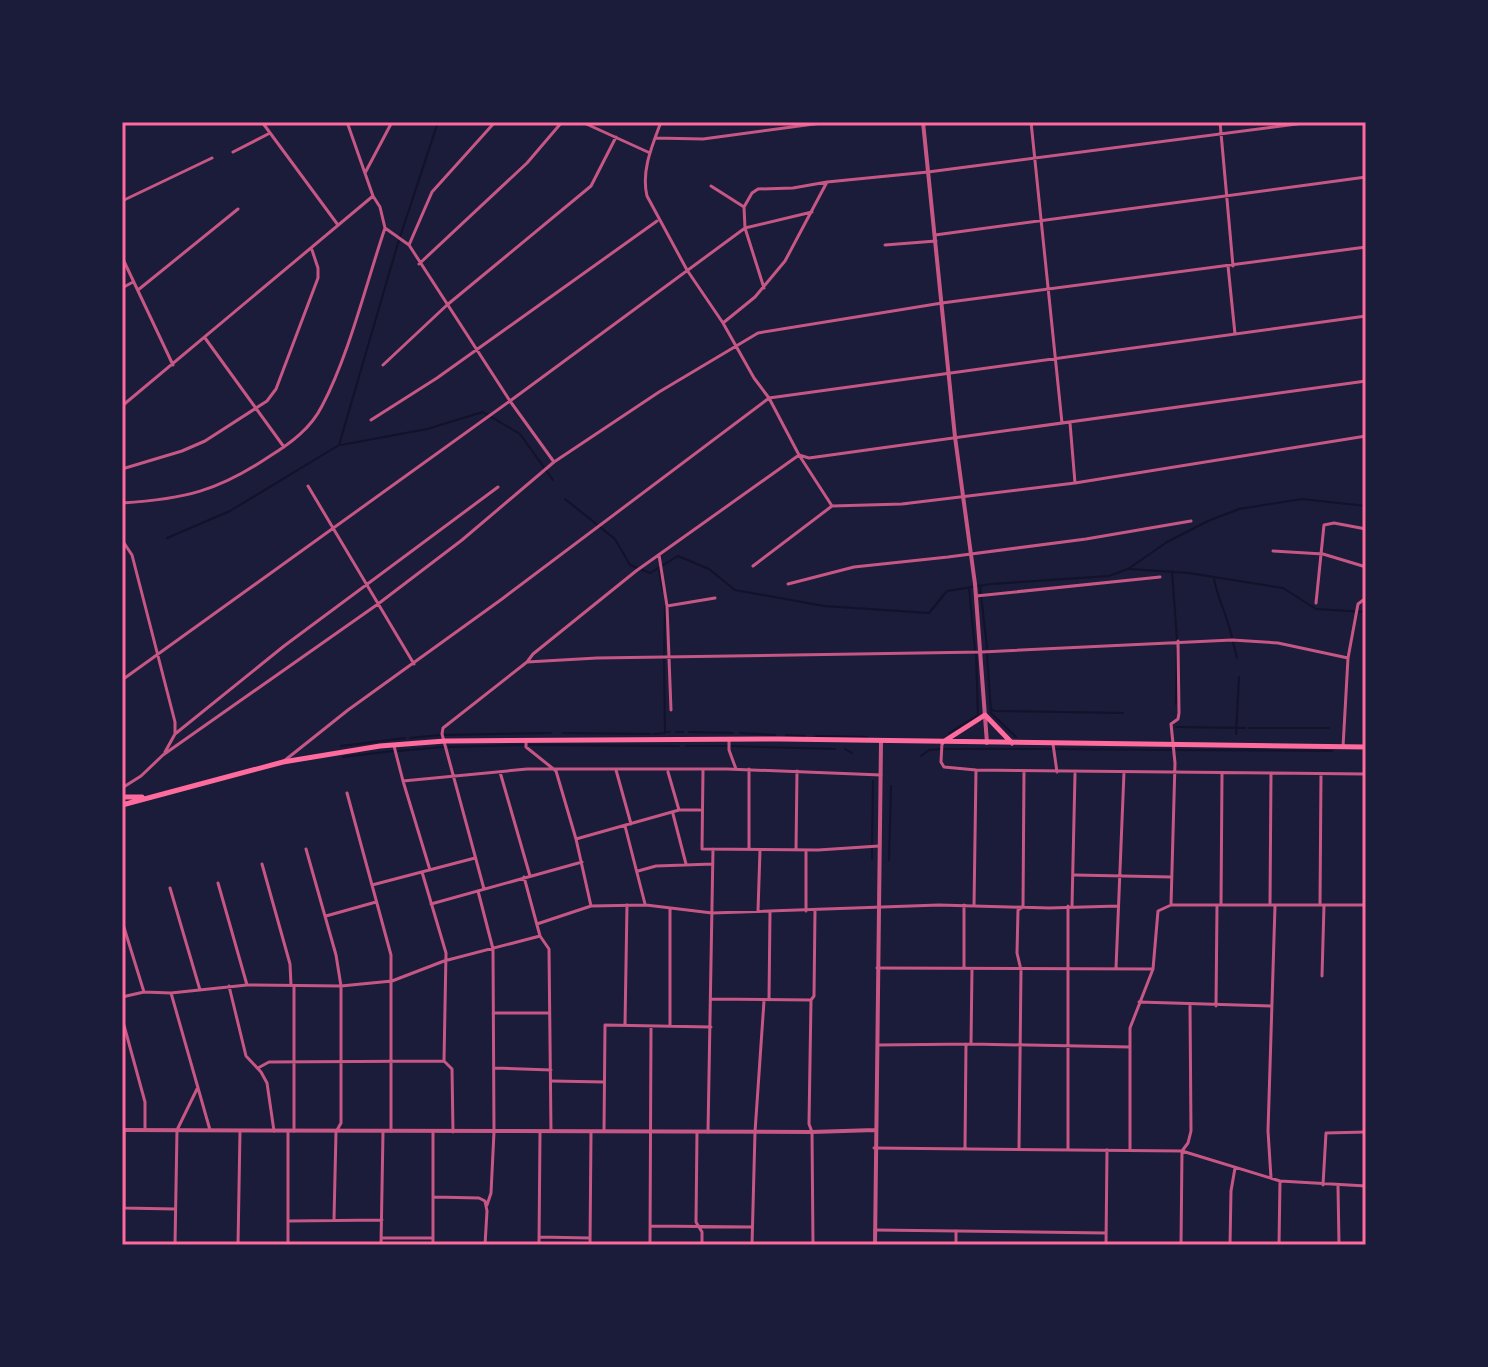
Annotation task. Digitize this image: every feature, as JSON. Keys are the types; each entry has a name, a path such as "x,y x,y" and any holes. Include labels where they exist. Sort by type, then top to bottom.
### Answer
{"main road":[{"path":"942,743 985,715 1012,743"},
{"path":"122,805 283,762 394,745 445,741 729,739 1366,747"},
{"path":"122,797 147,797"}],"street":[{"path":"262,122 338,225"},
{"path":"122,503 198,493 236,479 299,435 322,407 385,228 347,122"},
{"path":"365,173 392,122"},
{"path":"409,245 432,192 495,122"},
{"path":"419,264 527,163 562,122"},
{"path":"661,122 650,153 644,184 659,220 832,506"},
{"path":"655,138 703,139 829,122"},
{"path":"923,122 955,437 975,584 987,743"},
{"path":"1031,122 1062,423"},
{"path":"1220,122 1228,197 1235,334"},
{"path":"764,288 745,228 744,207 758,189 793,188 928,172 1312,122"},
{"path":"586,123 650,153"},
{"path":"233,152 270,133"},
{"path":"383,365 447,305 591,186 616,137"},
{"path":"122,201 212,158"},
{"path":"885,245 1366,177"},
{"path":"723,323 764,288 785,261 827,182"},
{"path":"711,186 744,207"},
{"path":"122,406 373,196"},
{"path":"138,290 238,209"},
{"path":"122,680 745,228 812,212"},
{"path":"371,420 393,408 659,220"},
{"path":"385,228 409,245 475,349 554,462"},
{"path":"122,788 141,776 163,755 378,604 462,540 554,462 659,392 758,333 942,303 1366,247"},
{"path":"122,469 194,446 267,401 276,389 318,278 318,268 311,250"},
{"path":"122,257 173,365"},
{"path":"122,288 134,282"},
{"path":"283,762 348,710 769,398 1366,316"},
{"path":"205,338 284,447"},
{"path":"799,455 809,458 1366,381"},
{"path":"1070,422 1075,483"},
{"path":"753,566 832,506 902,504 1075,483 1366,436"},
{"path":"484,889 452,776 443,728 636,571 799,455"},
{"path":"308,486 414,664"},
{"path":"163,755 175,734 366,584 498,487"},
{"path":"788,584 854,567 1086,539 1191,521"},
{"path":"1316,603 1324,525 1334,523 1366,529"},
{"path":"122,540 132,555 172,709 175,734"},
{"path":"1273,551 1323,554 1366,567"},
{"path":"659,554 667,606 671,710"},
{"path":"976,595 1160,577"},
{"path":"667,606 715,598"},
{"path":"1343,747 1348,658 1358,604 1366,598"},
{"path":"527,662 982,652 1178,641 1261,641 1348,658"},
{"path":"1171,905 1174,743 1171,724 1178,719 1179,713 1178,641"},
{"path":"526,739 526,747 556,771 591,906"},
{"path":"729,739 729,750 736,769"},
{"path":"875,1245 881,742"},
{"path":"942,743 941,762 944,767 976,770 1366,774"},
{"path":"1053,744 1057,772"},
{"path":"394,745 430,870"},
{"path":"403,781 499,771 749,769 881,775"},
{"path":"749,769 749,849"},
{"path":"616,770 631,824"},
{"path":"668,770 679,810"},
{"path":"703,770 702,849 806,850 881,846"},
{"path":"974,906 976,770"},
{"path":"499,771 530,876"},
{"path":"796,850 797,771"},
{"path":"1023,907 1024,771"},
{"path":"1068,1150 1070,970 1067,952 1074,875 1075,772"},
{"path":"1115,970 1124,772"},
{"path":"1271,773 1273,1006 1268,1131 1271,1179"},
{"path":"1216,1006 1222,774"},
{"path":"1321,774 1322,976"},
{"path":"347,793 390,948 391,1131"},
{"path":"576,839 679,810 702,810"},
{"path":"673,812 686,864"},
{"path":"625,826 646,905"},
{"path":"306,849 326,916 341,986 341,1123 336,1132 334,1219"},
{"path":"708,1132 713,849"},
{"path":"758,911 760,850"},
{"path":"806,850 806,911"},
{"path":"372,885 475,858"},
{"path":"431,904 582,862"},
{"path":"262,864 290,964 292,985 294,1062 288,1245"},
{"path":"638,871 686,864 713,864"},
{"path":"422,872 446,953 444,1061 452,1069 453,1132"},
{"path":"1074,875 1171,877"},
{"path":"524,877 540,936 549,949 551,1131"},
{"path":"218,883 247,985"},
{"path":"170,888 200,990"},
{"path":"478,891 493,949 494,1132 485,1245"},
{"path":"326,916 376,902"},
{"path":"1130,1149 1132,1021 1153,969 1156,916 1161,908 1219,904 1366,905"},
{"path":"625,1025 627,905"},
{"path":"537,924 591,906 646,905 712,913 964,905 1118,906"},
{"path":"964,905 964,968"},
{"path":"1019,1150 1021,970 1017,953 1018,910 1023,907"},
{"path":"670,909 670,1025"},
{"path":"752,1245 755,1132 767,1000 770,911"},
{"path":"813,1245 812,1132 808,1103 815,911"},
{"path":"122,921 144,992"},
{"path":"122,997 144,992 171,993 229,986 341,986 392,981 444,961 540,936"},
{"path":"877,968 1153,969"},
{"path":"965,1149 972,969"},
{"path":"229,986 246,1056 267,1083 274,1131"},
{"path":"171,993 210,1130"},
{"path":"711,999 811,1000"},
{"path":"1139,1002 1273,1006"},
{"path":"1181,1245 1182,1151 1191,1131 1190,1005"},
{"path":"493,1013 550,1013"},
{"path":"122,1018 145,1102 145,1130"},
{"path":"604,1131 605,1025 711,1027"},
{"path":"650,1245 651,1026"},
{"path":"876,1045 1130,1047"},
{"path":"258,1068 269,1062 444,1061"},
{"path":"493,1068 551,1070"},
{"path":"551,1081 604,1082"},
{"path":"175,1245 177,1130 197,1089"},
{"path":"175,1209 123,1208 123,1130 433,1133 875,1130"},
{"path":"238,1245 240,1131"},
{"path":"539,1245 540,1131"},
{"path":"590,1245 591,1131"},
{"path":"381,1245 383,1132"},
{"path":"697,1132 698,1227 702,1232 702,1245"},
{"path":"1323,1185 1326,1133 1366,1132"},
{"path":"433,1133 433,1245"},
{"path":"874,1148 1182,1151 1280,1181 1366,1186"},
{"path":"1106,1245 1107,1150"},
{"path":"1230,1245 1231,1191 1235,1168"},
{"path":"1279,1245 1280,1181"},
{"path":"1338,1186 1339,1245"},
{"path":"433,1197 479,1198 487,1205"},
{"path":"288,1221 382,1220"},
{"path":"650,1226 752,1227"},
{"path":"875,1230 1106,1233"},
{"path":"956,1231 956,1245"},
{"path":"539,1237 590,1238"},
{"path":"382,1238 433,1238"}],"waterway":[{"path":"167,538 230,511 339,445 398,243 438,122"},
{"path":"341,445 427,429 483,412 520,434 553,480"},
{"path":"565,499 615,539 630,565 650,573 678,556 709,569 735,590 824,606 929,613 947,591 991,584 1109,576 1128,569 1167,542 1239,509 1302,499 1366,506"},
{"path":"1129,569 1189,573 1283,588 1316,609 1366,612"},
{"path":"659,570 663,591"},
{"path":"1172,571 1177,640"},
{"path":"1214,579 1232,638"},
{"path":"980,586 987,648"},
{"path":"969,588 975,650"},
{"path":"664,655 665,606"},
{"path":"1233,642 1237,658"},
{"path":"1176,704 1177,649"},
{"path":"987,653 991,713 1016,737"},
{"path":"949,733 978,715 976,654"},
{"path":"664,659 665,732 670,732"},
{"path":"1236,734 1239,677"},
{"path":"991,709 1123,713"},
{"path":"1176,727 1245,728"},
{"path":"1249,728 1329,728"},
{"path":"676,732 683,732"},
{"path":"689,732 733,733"},
{"path":"444,735 551,733"},
{"path":"563,733 651,734"},
{"path":"654,734 665,733"},
{"path":"740,733 775,735"},
{"path":"410,738 440,735"},
{"path":"786,735 805,736"},
{"path":"816,736 867,737"},
{"path":"341,746 405,738"},
{"path":"449,747 523,745"},
{"path":"529,745 679,746"},
{"path":"686,746 727,746"},
{"path":"731,746 835,749"},
{"path":"398,751 443,747"},
{"path":"845,749 852,753"},
{"path":"921,756 929,750 940,749"},
{"path":"944,749 1052,749"},
{"path":"1056,749 1173,750"},
{"path":"1177,750 1332,751"},
{"path":"343,757 393,751"},
{"path":"872,844 873,781"},
{"path":"889,860 891,786"},
{"path":"872,849 872,859"}]}
